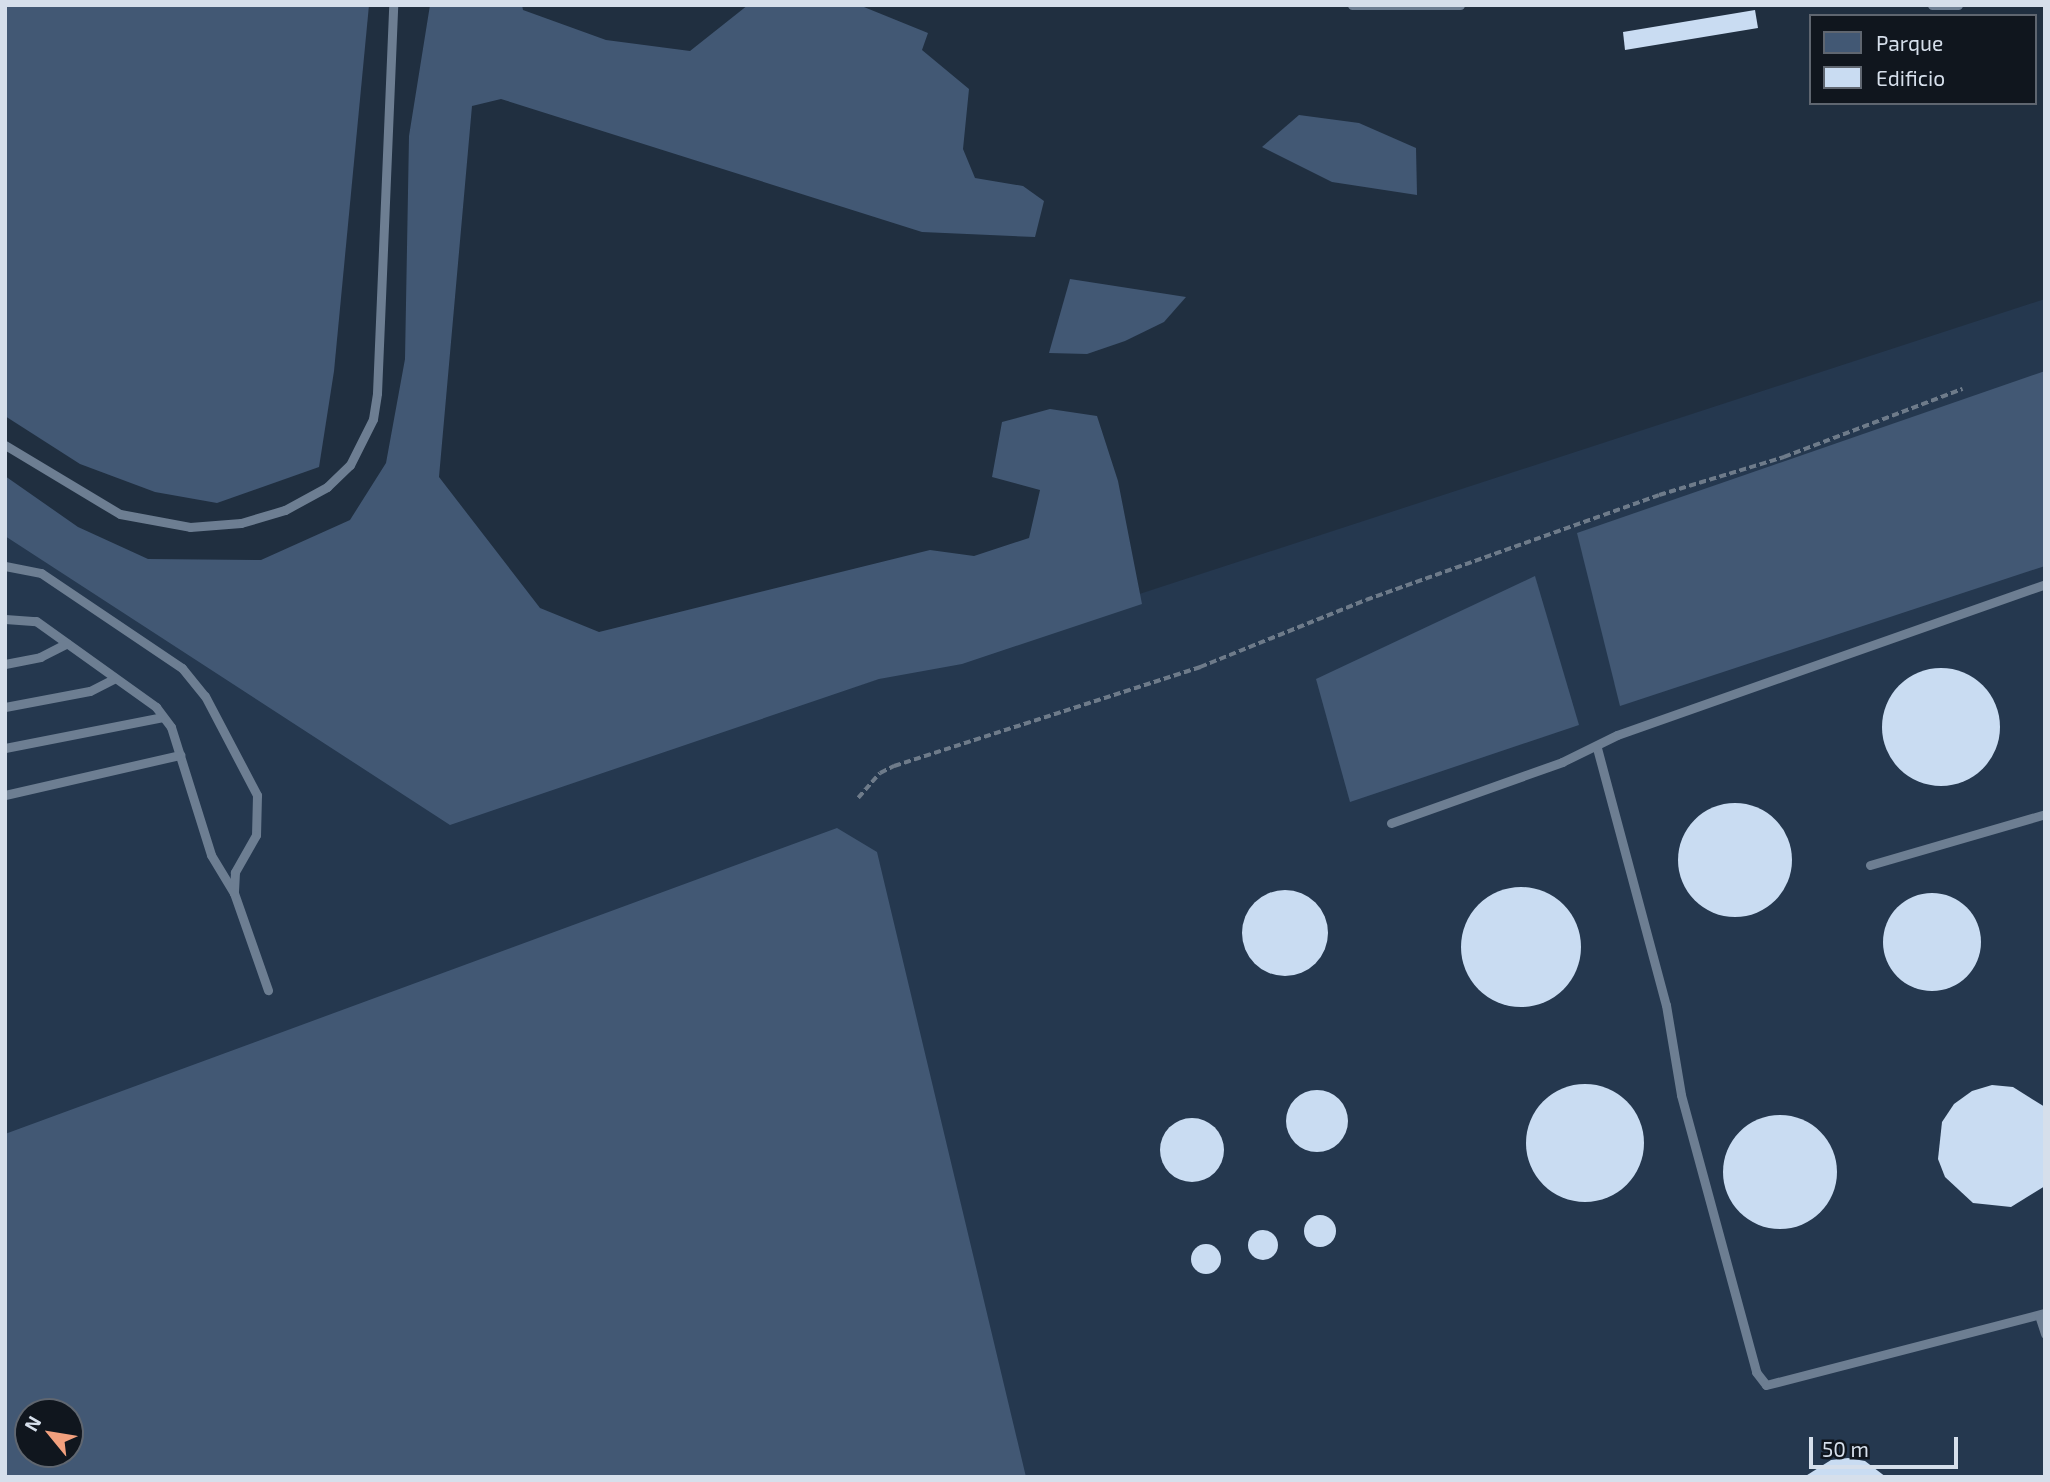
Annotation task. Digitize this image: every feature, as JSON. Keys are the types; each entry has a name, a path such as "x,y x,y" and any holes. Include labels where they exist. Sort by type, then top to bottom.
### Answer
{"lane":[{"path":"5,444 120,514 153,524 190,527 242,523 285,510 327,487 350,465 373,419 377,393 393,5"},
{"path":"1352,5 1460,5"},
{"path":"1932,5 1958,5"},
{"path":"5,566 41,573 182,668 205,696 257,795 257,835 236,872 233,893"},
{"path":"1391,823 1597,748 1617,735 2045,584"},
{"path":"5,619 36,621 115,678 163,717 180,755 211,855 233,893 268,990"},
{"path":"5,664 40,657 67,643"},
{"path":"5,707 90,691 115,678"},
{"path":"5,748 163,717"},
{"path":"1597,748 1666,1005 1681,1095 1761,1378 1774,1386 2042,1314 2045,1334"},
{"path":"5,795 180,755"},
{"path":"1870,865 2045,814"}],"path":[{"path":"858,798 880,773 894,766 1200,667 1366,600 1659,495 1784,457 1962,389"}],"shaded area":[{"path":"2045,299 2045,1477 5,1477 5,529 467,813"}],"green space":[{"path":"5,5 369,5 334,371 319,467 217,503 155,492 80,464 5,416"},
{"path":"430,5 522,5 523,10 606,40 690,51 748,5 859,5 928,33 922,50 969,89 963,149 975,178 1023,186 1044,201 1035,237 922,232 501,99 472,106 439,477 540,608 599,632 930,550 974,556 1029,538 1040,490 992,477 1002,422 1050,409 1097,416 1118,481 1142,604 962,664 879,679 450,825 5,536 5,476 78,527 148,559 261,560 350,520 386,463 405,359 409,136"},
{"path":"1299,115 1359,123 1416,148 1417,195 1332,182 1262,147"},
{"path":"1070,279 1186,297 1164,322 1125,341 1087,354 1049,353"},
{"path":"2045,371 2045,566 1620,706 1577,533"},
{"path":"1535,576 1579,725 1350,802 1316,679"},
{"path":"837,828 877,852 1026,1477 5,1477 5,1134"}],"building":[{"path":"1755,10 1758,28 1625,50 1623,32"},
{"path":"1941,668 1964,673 1983,685 1995,704 2000,727 1995,750 1983,769 1964,781 1941,786 1918,781 1899,769 1887,750 1882,727 1887,704 1899,685 1918,673"},
{"path":"1735,803 1757,807 1776,819 1788,838 1792,860 1788,882 1776,901 1757,913 1735,917 1713,913 1694,901 1682,882 1678,860 1682,838 1694,819 1713,807"},
{"path":"1521,887 1544,891 1564,904 1577,924 1581,947 1577,970 1564,990 1544,1003 1521,1007 1498,1003 1478,990 1465,970 1461,947 1465,924 1478,904 1498,891"},
{"path":"1285,890 1309,897 1321,909 1328,933 1321,957 1309,969 1285,976 1261,969 1249,957 1242,933 1249,909 1261,897"},
{"path":"1932,893 1951,897 1967,907 1977,923 1981,942 1977,961 1967,977 1951,987 1932,991 1913,987 1897,977 1887,961 1883,942 1887,923 1897,907 1913,897"},
{"path":"1585,1084 1618,1094 1634,1110 1644,1143 1634,1176 1618,1192 1585,1202 1552,1192 1536,1176 1526,1143 1536,1110 1552,1094"},
{"path":"1992,1085 2013,1087 2045,1107 2045,1186 2011,1207 1973,1203 1945,1177 1938,1159 1942,1122 1954,1104 1972,1091"},
{"path":"1311,1090 1323,1090 1339,1099 1346,1109 1346,1133 1339,1143 1323,1152 1311,1152 1300,1147 1291,1138 1286,1127 1286,1115 1291,1104 1300,1095"},
{"path":"1780,1115 1802,1119 1820,1132 1833,1150 1837,1172 1833,1194 1820,1212 1802,1225 1780,1229 1758,1225 1740,1212 1727,1194 1723,1172 1727,1150 1740,1132 1758,1119"},
{"path":"1192,1118 1215,1127 1224,1150 1215,1173 1192,1182 1169,1173 1160,1150 1169,1127"},
{"path":"1320,1215 1331,1220 1336,1231 1331,1242 1320,1247 1309,1242 1304,1231 1309,1220"},
{"path":"1263,1230 1274,1234 1278,1245 1274,1256 1263,1260 1252,1256 1248,1245 1252,1234"},
{"path":"1206,1244 1217,1248 1221,1259 1217,1270 1206,1274 1195,1270 1191,1259 1195,1248"},
{"path":"1848,1458 1865,1461 1886,1477 1804,1477 1831,1460"}]}
